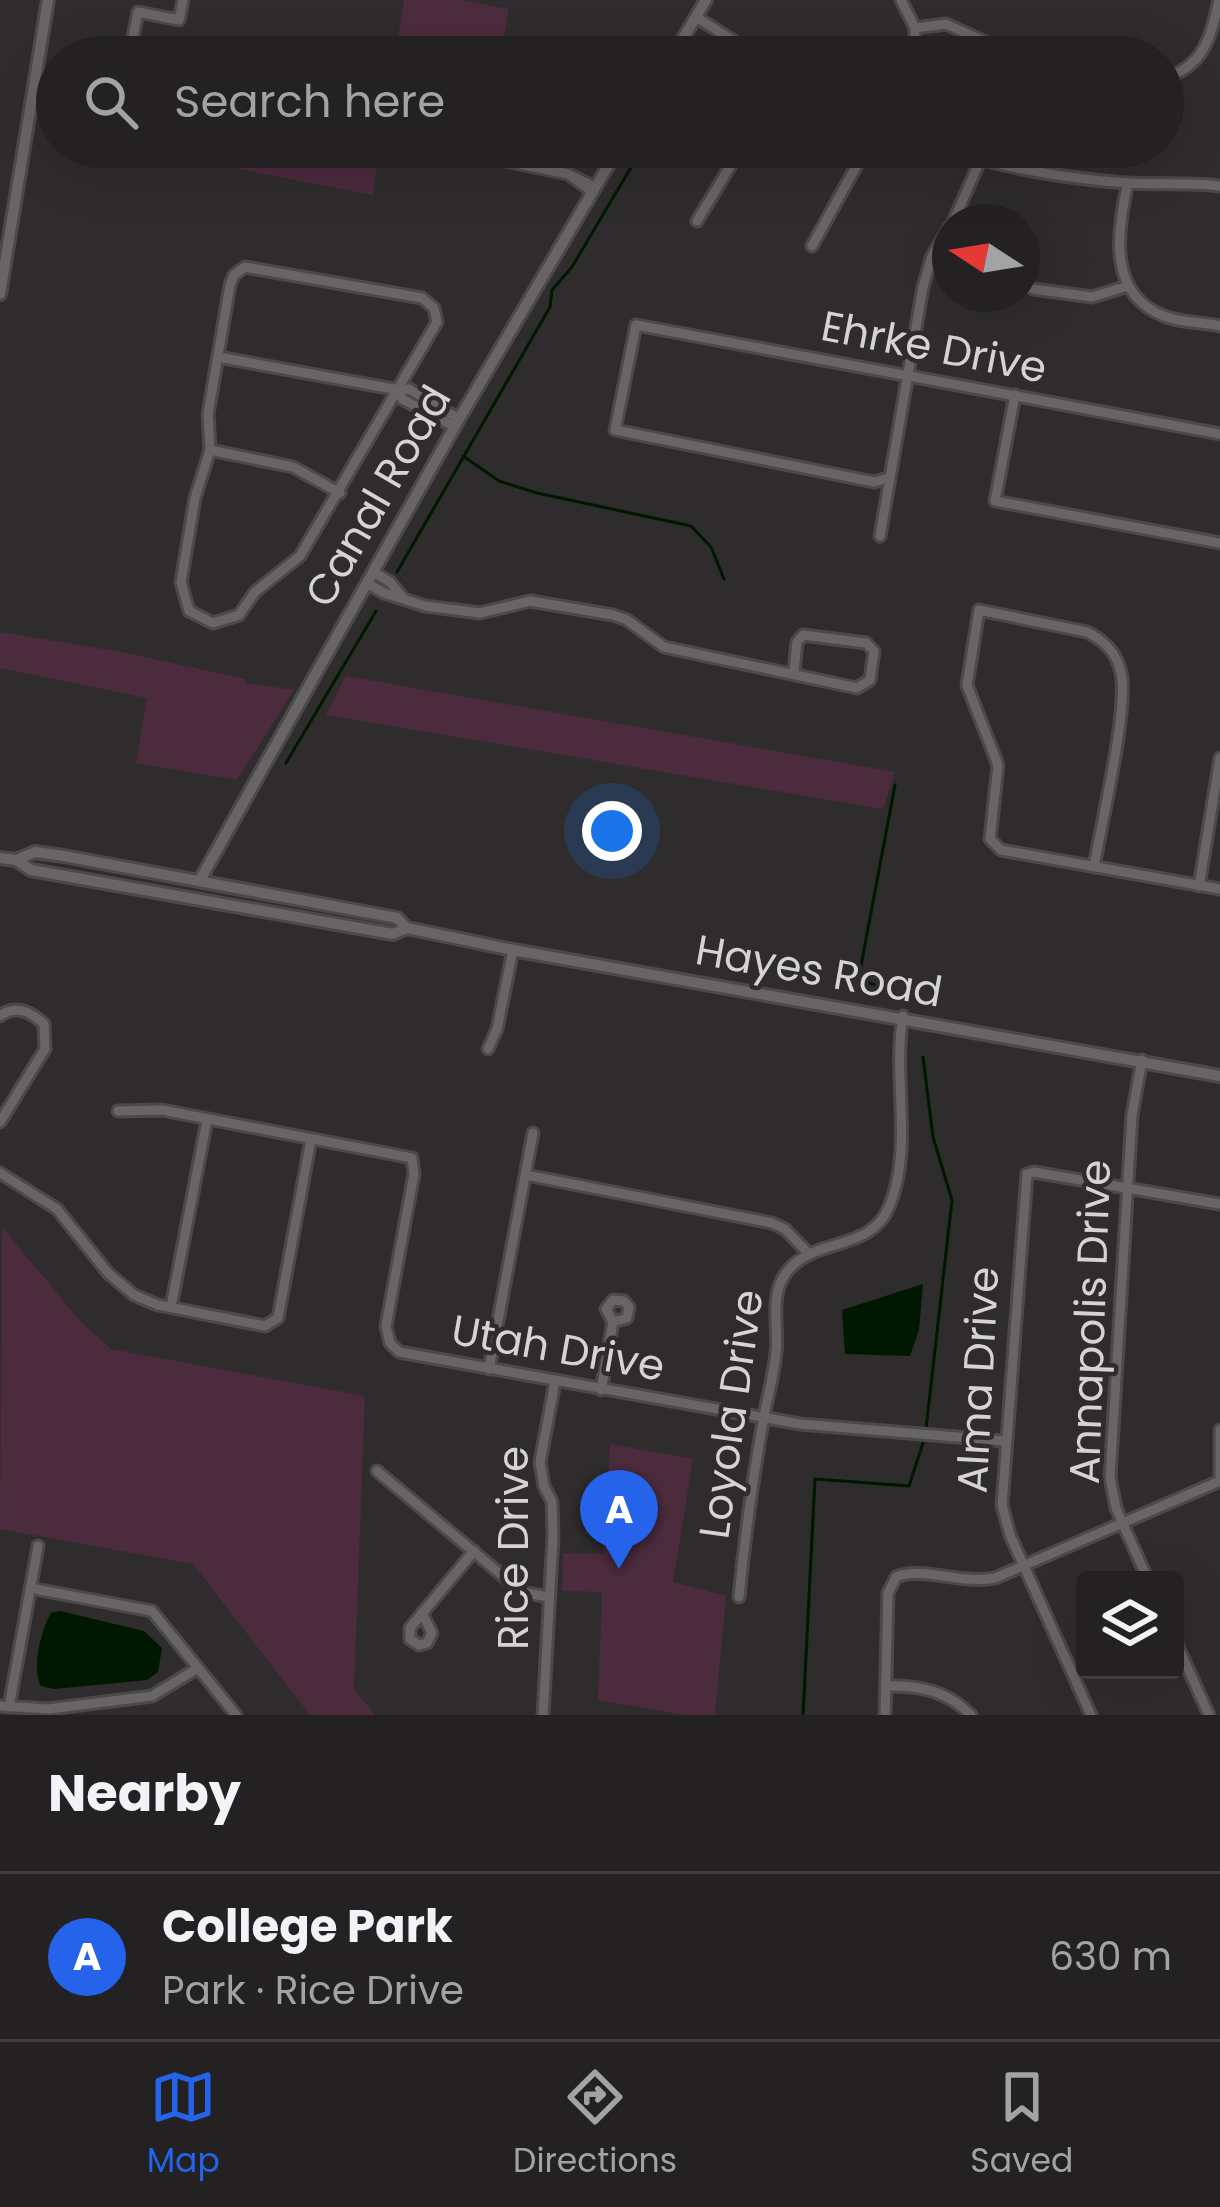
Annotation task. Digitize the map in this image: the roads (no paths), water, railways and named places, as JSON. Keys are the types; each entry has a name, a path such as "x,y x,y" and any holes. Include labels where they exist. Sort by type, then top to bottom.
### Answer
{"street":[{"path":"42,36 48,0"},
{"path":"133,36 138,12 179,20 183,0"},
{"path":"685,36 706,0"},
{"path":"902,0 915,36"},
{"path":"1184,68 1195,63 1207,44 1220,0"},
{"path":"696,17 726,36"},
{"path":"915,28 946,24 972,36"},
{"path":"1195,63 1204,75"},
{"path":"0,294 36,70"},
{"path":"545,168 568,174 594,189"},
{"name":"Canal Road","path":"200,880 606,168"},
{"path":"697,221 729,168"},
{"path":"812,246 855,168"},
{"path":"960,204 976,168"},
{"path":"1031,168 1128,183 1220,186"},
{"path":"1128,183 1118,237 1127,286 1160,315 1220,326"},
{"path":"880,536 932,262"},
{"path":"255,267 422,298 436,315 434,329 300,556 255,592 239,615 213,623 189,610 181,582 195,498 210,450 208,414 218,357 230,285 239,270 255,267"},
{"path":"1040,290 1082,297 1127,286"},
{"name":"Ehrke Drive","path":"889,478 874,482 615,430 636,325 1220,434"},
{"path":"218,357 399,390"},
{"path":"399,390 403,399 457,423"},
{"path":"1015,395 995,501 1220,543"},
{"path":"210,450 293,467 340,493"},
{"path":"370,578 425,606 479,613 516,602 538,602 613,615 664,646 862,687 870,680 874,651 866,643 803,634 797,642 794,671"},
{"path":"1094,867 1123,696 1118,661 1108,646 1087,632 979,610 967,685 998,765 990,839 1001,850 1094,867 1199,886 1220,890"},
{"path":"1199,886 1220,758"},
{"name":"Hayes Road","path":"16,860 35,852 134,867 397,917 407,928"},
{"name":"Hayes Road","path":"0,858 16,860 31,870 127,889 393,934 407,928 1220,1076"},
{"path":"127,889 134,867"},
{"path":"267,914 280,894"},
{"path":"488,1048 497,1029 513,950"},
{"path":"0,1016 8,1010 22,1011 44,1024 47,1035 45,1048 0,1122"},
{"name":"Loyola Drive","path":"739,1597 776,1357 778,1286 807,1252 866,1235 888,1209 896,1180 903,1016"},
{"name":"Annapolis Drive","path":"1142,1060 1132,1115 1110,1477 1112,1498 1144,1571"},
{"path":"0,1173 57,1209 120,1285 145,1301 258,1326 272,1324 278,1318 311,1139 162,1111 118,1111"},
{"path":"171,1307 207,1120"},
{"path":"489,1369 533,1132"},
{"name":"Utah Drive","path":"311,1139 412,1158 414,1174 386,1326 390,1343 410,1356 834,1428 1005,1441"},
{"name":"Alma Drive","path":"1091,1715 1003,1513 1005,1441 1027,1174 1130,1187"},
{"path":"526,1175 772,1223 796,1238 807,1252"},
{"path":"1130,1187 1220,1204"},
{"path":"601,1390 613,1322"},
{"name":"Rice Drive","path":"543,1715 552,1502 540,1462 556,1382"},
{"path":"885,1715 887,1602 892,1580 907,1573 973,1582 1024,1566 1220,1481 1220,1430"},
{"path":"376,1472 522,1592 548,1597"},
{"path":"38,1546 4,1707 87,1711 152,1696 198,1668"},
{"path":"422,1613 474,1551"},
{"path":"30,1588 152,1611 236,1715"},
{"path":"1184,1660 1209,1715"},
{"path":"886,1686 905,1685 947,1696 971,1715"}],"waterway":[{"path":"397,572 550,307 552,290 572,267 631,168"},
{"path":"463,456 499,481 537,493 691,526 711,547 724,579"},
{"path":"286,763 376,611"},
{"path":"894,990 862,981 860,971 895,785"},
{"path":"923,1057 933,1137 952,1200 926,1429"},
{"path":"803,1715 815,1479 909,1486 923,1443"}],"place":[{"name":"College Park","path":"619,1569"}]}
